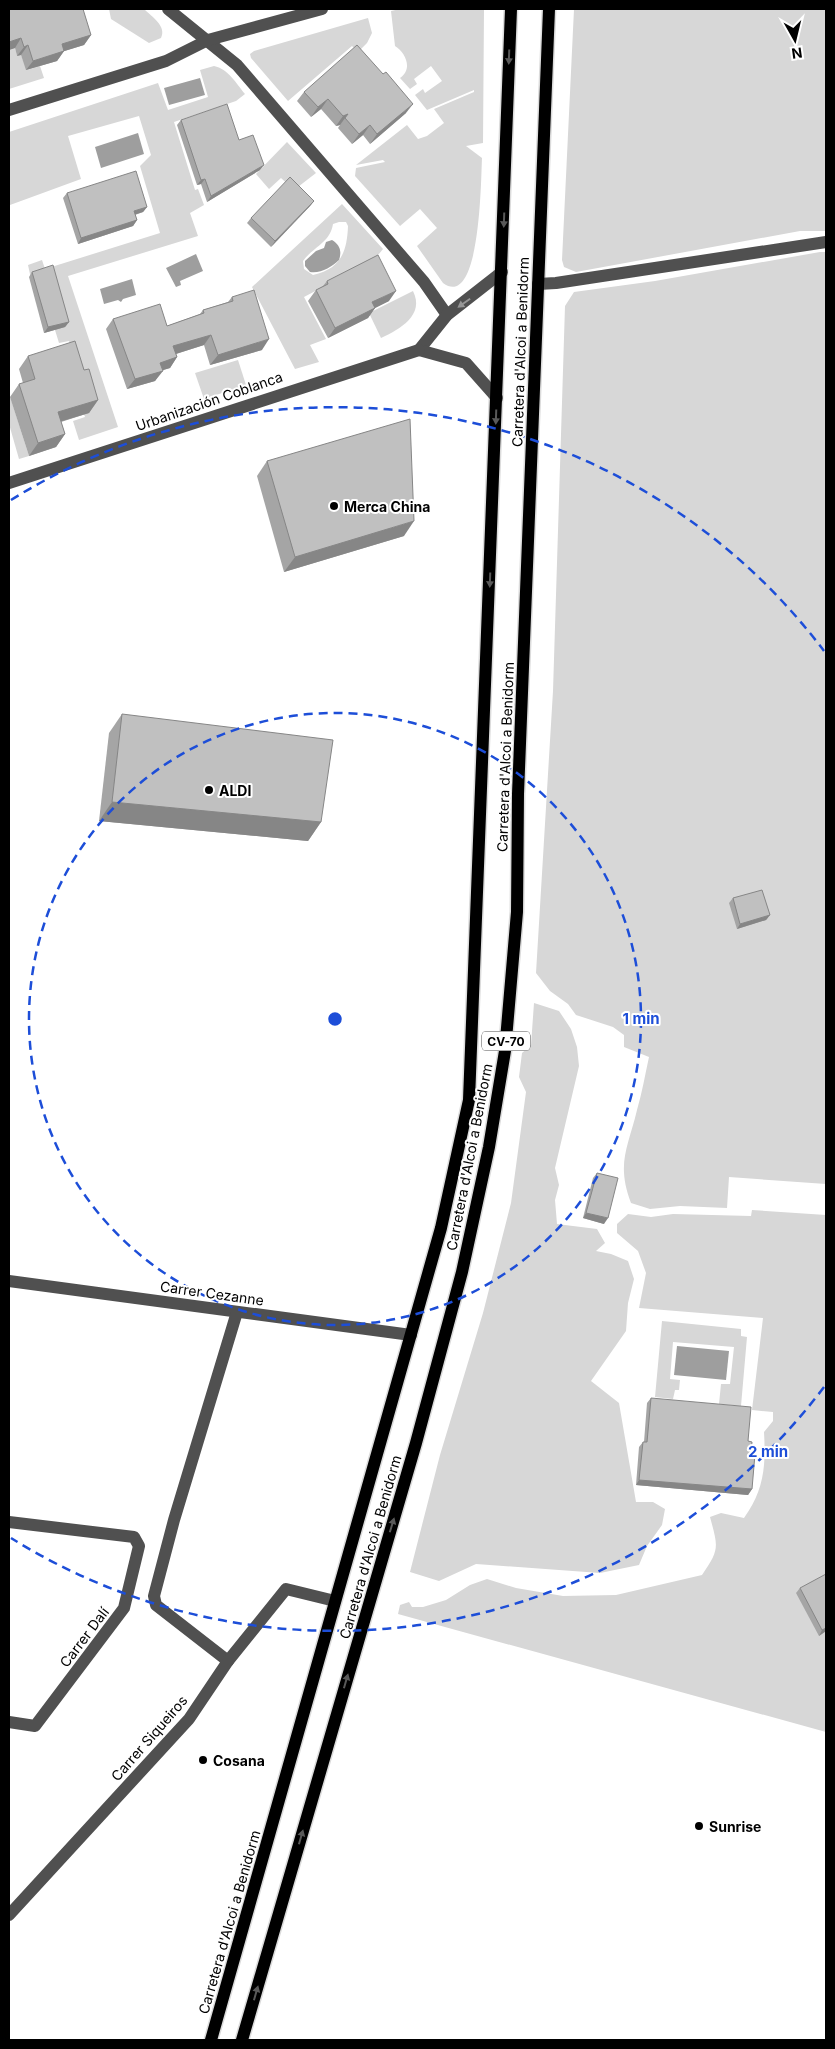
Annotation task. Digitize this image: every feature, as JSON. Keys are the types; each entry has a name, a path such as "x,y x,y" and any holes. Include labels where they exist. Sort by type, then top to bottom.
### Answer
{"main road":[{"name":"Carretera d'Alcoi a Benidorm","path":"211,2040 441,1228 470,1100 511,9"},
{"name":"Carretera d'Alcoi a Benidorm","path":"242,2040 416,1443 462,1272 489,1147 505,1051 517,912 518,794 550,9"}],"street":[{"path":"168,9 237,65 424,282 447,315"},
{"path":"9,110 166,61 208,40 322,9"},
{"path":"538,284 556,283 826,242"},
{"path":"497,398 466,363 419,350 447,315 502,272"},
{"name":"Urbanización Coblanca","path":"9,483 419,350"},
{"name":"Carrer Cezanne","path":"9,1281 411,1335"},
{"path":"228,1661 156,1605 154,1596 174,1520 237,1312"},
{"name":"Carrer Dalí","path":"9,1522 134,1537 139,1546 124,1608 35,1726 9,1722"},
{"name":"Carrer Siqueiros","path":"9,1915 189,1719 228,1661 286,1589 335,1601"}],"shaded area":[{"path":"109,9 144,9 160,26 162,30 161,38 149,43 111,19"},
{"path":"400,9 484,9 483,143 466,146 482,158 479,213 472,260 465,278 456,286 443,283 417,246 437,228 420,209 400,226 355,176 356,168 385,162 383,160 356,165 407,125 418,139 427,136 444,123 434,109 474,92 474,90 427,110 415,95 423,89 425,93 442,81 431,66 414,79 417,84 410,89 400,78 407,66 405,57 395,46 391,11"},
{"path":"574,9 826,9 826,231 800,231 576,272 564,267 562,260"},
{"path":"368,18 372,33 367,43 358,52 352,46 288,101 251,58 250,54 254,51"},
{"path":"15,48 17,56 21,55 27,70 40,66 44,78 9,89 9,50"},
{"path":"214,66 228,73 245,94 236,101 174,122 195,190 198,189 204,205 190,213 198,236 68,276 118,427 79,440 73,421 85,417 80,403 87,400 69,341 59,343 55,330 56,297 36,302 28,265 42,260 45,269 160,233 140,166 151,155 139,116 68,136 81,179 10,205 9,132 158,83 168,110 208,97 200,70"},
{"path":"200,78 205,95 169,105 164,88"},
{"path":"138,133 144,154 101,168 95,147"},
{"path":"287,142 316,173 294,190 281,178 269,189 256,174"},
{"path":"342,204 383,249 374,260 304,297 326,339 310,345 319,362 295,369 252,287","holes":["346,222 348,226 346,244 344,252 336,264 330,269 313,275 304,269 303,261 325,240 333,224"]},
{"path":"332,240 340,248 339,260 326,269 310,272 305,266 305,261 316,251 324,248 326,242"},
{"path":"826,252 826,1184 729,1177 727,1208 680,1206 650,1209 631,1203 624,1177 627,1146 649,1057 624,1047 624,1035 613,1027 576,1015 568,1004 550,991 536,973 553,691 565,306 574,292 655,281"},
{"path":"196,254 203,271 180,281 181,285 176,287 166,268"},
{"path":"132,279 136,295 123,299 121,302 118,300 104,304 100,289"},
{"path":"413,291 416,307 409,320 403,326 381,338 369,313"},
{"path":"238,360 246,385 204,399 195,373"},
{"path":"9,393 29,456 19,459 9,424"},
{"path":"534,1003 559,1011 571,1029 577,1047 579,1066 555,1168 559,1185 555,1200 557,1224 597,1229 605,1243 596,1251 611,1254 628,1261 634,1279 628,1303 626,1331 591,1381 619,1403 636,1502 653,1502 665,1509 662,1525 647,1546 639,1565 600,1573 476,1564 439,1581 410,1572 440,1455 483,1313 511,1203 526,1092 519,1077 522,1053 531,1045"},
{"path":"752,1210 826,1215 826,1732 398,1614 400,1605 409,1602 412,1607 423,1607 446,1600 470,1585 487,1579 516,1588 563,1596 616,1595 702,1575 712,1559 716,1548 710,1517 721,1513 744,1518 751,1508 760,1487 765,1456 764,1432 773,1421 773,1412 752,1410 763,1318 639,1308 646,1273 638,1251 617,1233 617,1224 628,1214 651,1217 673,1214 751,1216"},
{"path":"662,1321 741,1329 741,1336 747,1337 741,1406 719,1404 721,1384 730,1384 734,1347 673,1342 670,1379 680,1380 679,1390 675,1390 673,1399 655,1397"},
{"path":"677,1346 729,1351 726,1380 674,1375"}],"building":[{"path":"9,9 83,9 91,35 62,44 64,51 33,61 28,45 24,47 21,38 9,42"},
{"path":"357,45 383,74 386,72 413,104 377,134 370,125 359,134 345,118 348,114 343,116 328,99 318,107 304,92"},
{"path":"227,104 239,140 253,135 264,165 211,196 205,179 201,180 181,120"},
{"path":"136,171 147,207 134,211 137,220 81,238 67,193"},
{"path":"290,177 314,201 275,241 251,218"},
{"path":"378,255 396,291 372,302 375,308 335,328 316,290 328,284 327,281"},
{"path":"53,265 69,322 48,327 32,272"},
{"path":"254,290 269,339 218,355 211,335 173,346 177,357 160,363 163,371 135,379 113,319 160,304 167,326 204,313 203,310 233,301 232,297"},
{"path":"75,341 84,370 89,369 98,400 58,412 65,434 38,443 19,384 35,379 28,356"},
{"name":"Merca China","path":"410,419 414,521 295,557 267,461"},
{"name":"ALDI","path":"122,714 333,740 321,822 112,802"},
{"path":"762,890 770,915 740,924 733,898"},
{"path":"597,1173 618,1178 608,1218 586,1213"},
{"path":"651,1398 751,1407 748,1441 752,1442 751,1453 755,1454 752,1489 639,1480 643,1442 647,1442"},
{"path":"826,1574 826,1628 822,1630 800,1588"}],"place":[{"name":"Merca China","path":"334,506"},
{"name":"ALDI","path":"209,790"},
{"name":"Cosana","path":"203,1760"},
{"name":"Sunrise","path":"699,1826"}]}
